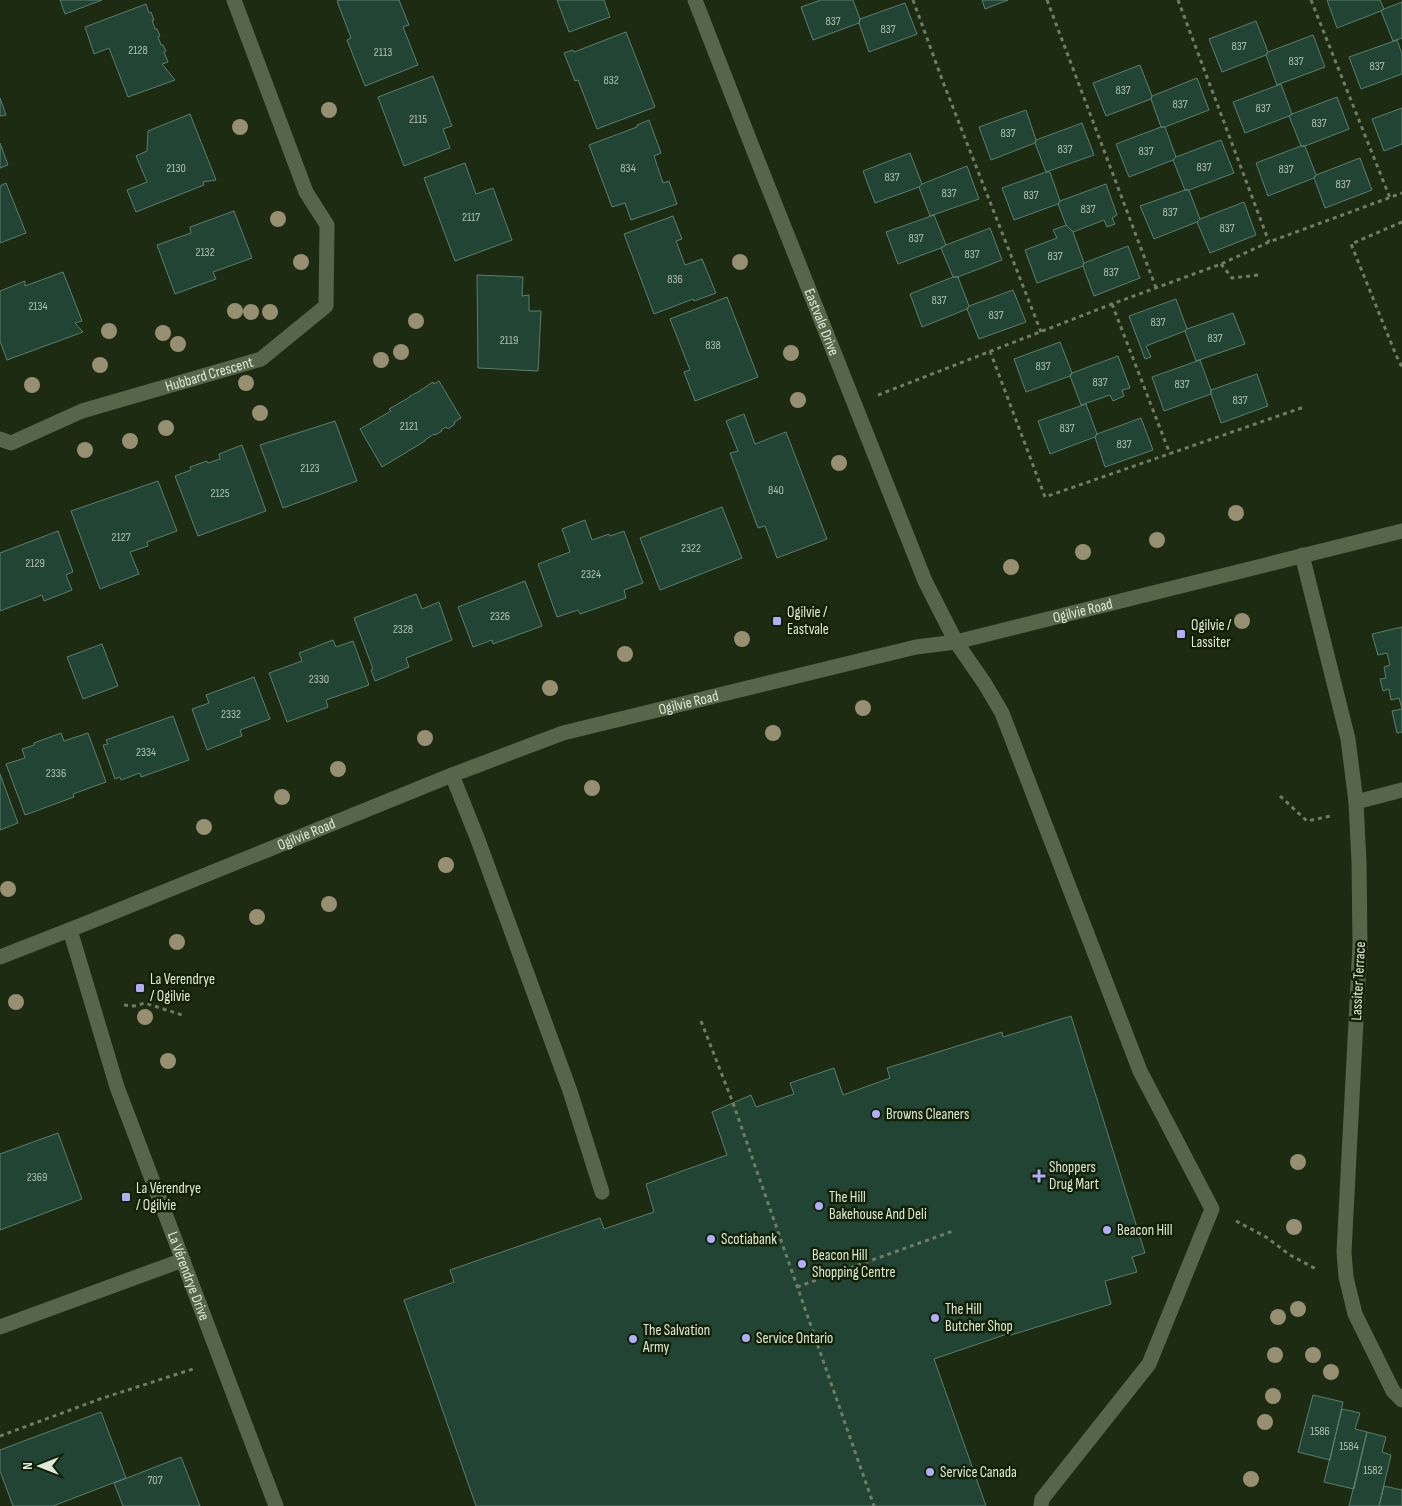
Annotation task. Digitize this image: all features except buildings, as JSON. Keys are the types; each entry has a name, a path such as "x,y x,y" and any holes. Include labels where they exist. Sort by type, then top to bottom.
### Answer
{"street":[{"name":"Hubbard Crescent","path":"0,439 11,443 82,411 261,359 326,306 327,225 306,192 234,0"},
{"name":"Eastvale Drive","path":"696,0 755,154 925,581 956,642 985,684 1002,713 1140,1071 1212,1209"},
{"name":"Ogilvie Road","path":"0,957 452,775 563,733 916,647 956,642 1402,531"},
{"name":"Lassiter Terrace","path":"1302,555 1348,739 1356,807 1360,944 1344,1252 1346,1277 1355,1314 1393,1390 1402,1400"},
{"path":"452,775 478,840 570,1091 602,1192"},
{"path":"1356,807 1402,790"},
{"name":"La Vérendrye Drive","path":"70,930 117,1087 276,1506"},
{"path":"1041,1506 1042,1499 1149,1364 1212,1209"},
{"path":"0,1327 183,1260"}],"path":[{"path":"913,0 943,82 1041,332"},
{"path":"1047,0 1156,288"},
{"path":"1178,0 1269,242"},
{"path":"1311,0 1390,198"},
{"path":"854,403 1221,264 1269,242 1402,193"},
{"path":"1402,222 1351,244 1402,367"},
{"path":"1221,264 1232,278 1259,275"},
{"path":"1112,304 1170,454"},
{"path":"990,351 1045,498 1304,407"},
{"path":"1280,796 1307,820 1332,816 1356,807"},
{"path":"124,1005 134,1006 145,1003 182,1015"},
{"path":"700,1021 733,1103 874,1506"},
{"path":"1212,1209 1266,1237 1290,1255 1319,1270"},
{"path":"797,1286 954,1231"},
{"path":"0,1436 100,1399 220,1360"}],"place":[{"name":"Ogilvie / Eastvale","path":"777,621"},
{"name":"Ogilvie / Lassiter","path":"1181,634"},
{"name":"La Verendrye / Ogilvie","path":"140,988"},
{"name":"Browns Cleaners","path":"876,1114"},
{"name":"Shoppers Drug Mart","path":"1039,1176"},
{"name":"La Vérendrye / Ogilvie","path":"126,1197"},
{"name":"The Hill Bakehouse And Deli","path":"819,1206"},
{"name":"Beacon Hill","path":"1107,1230"},
{"name":"Scotiabank","path":"711,1239"},
{"name":"Beacon Hill Shopping Centre","path":"802,1264"},
{"name":"The Hill Butcher Shop","path":"935,1318"},
{"name":"Service Ontario","path":"746,1338"},
{"name":"The Salvation Army","path":"633,1339"},
{"name":"Service Canada","path":"930,1472"}]}
